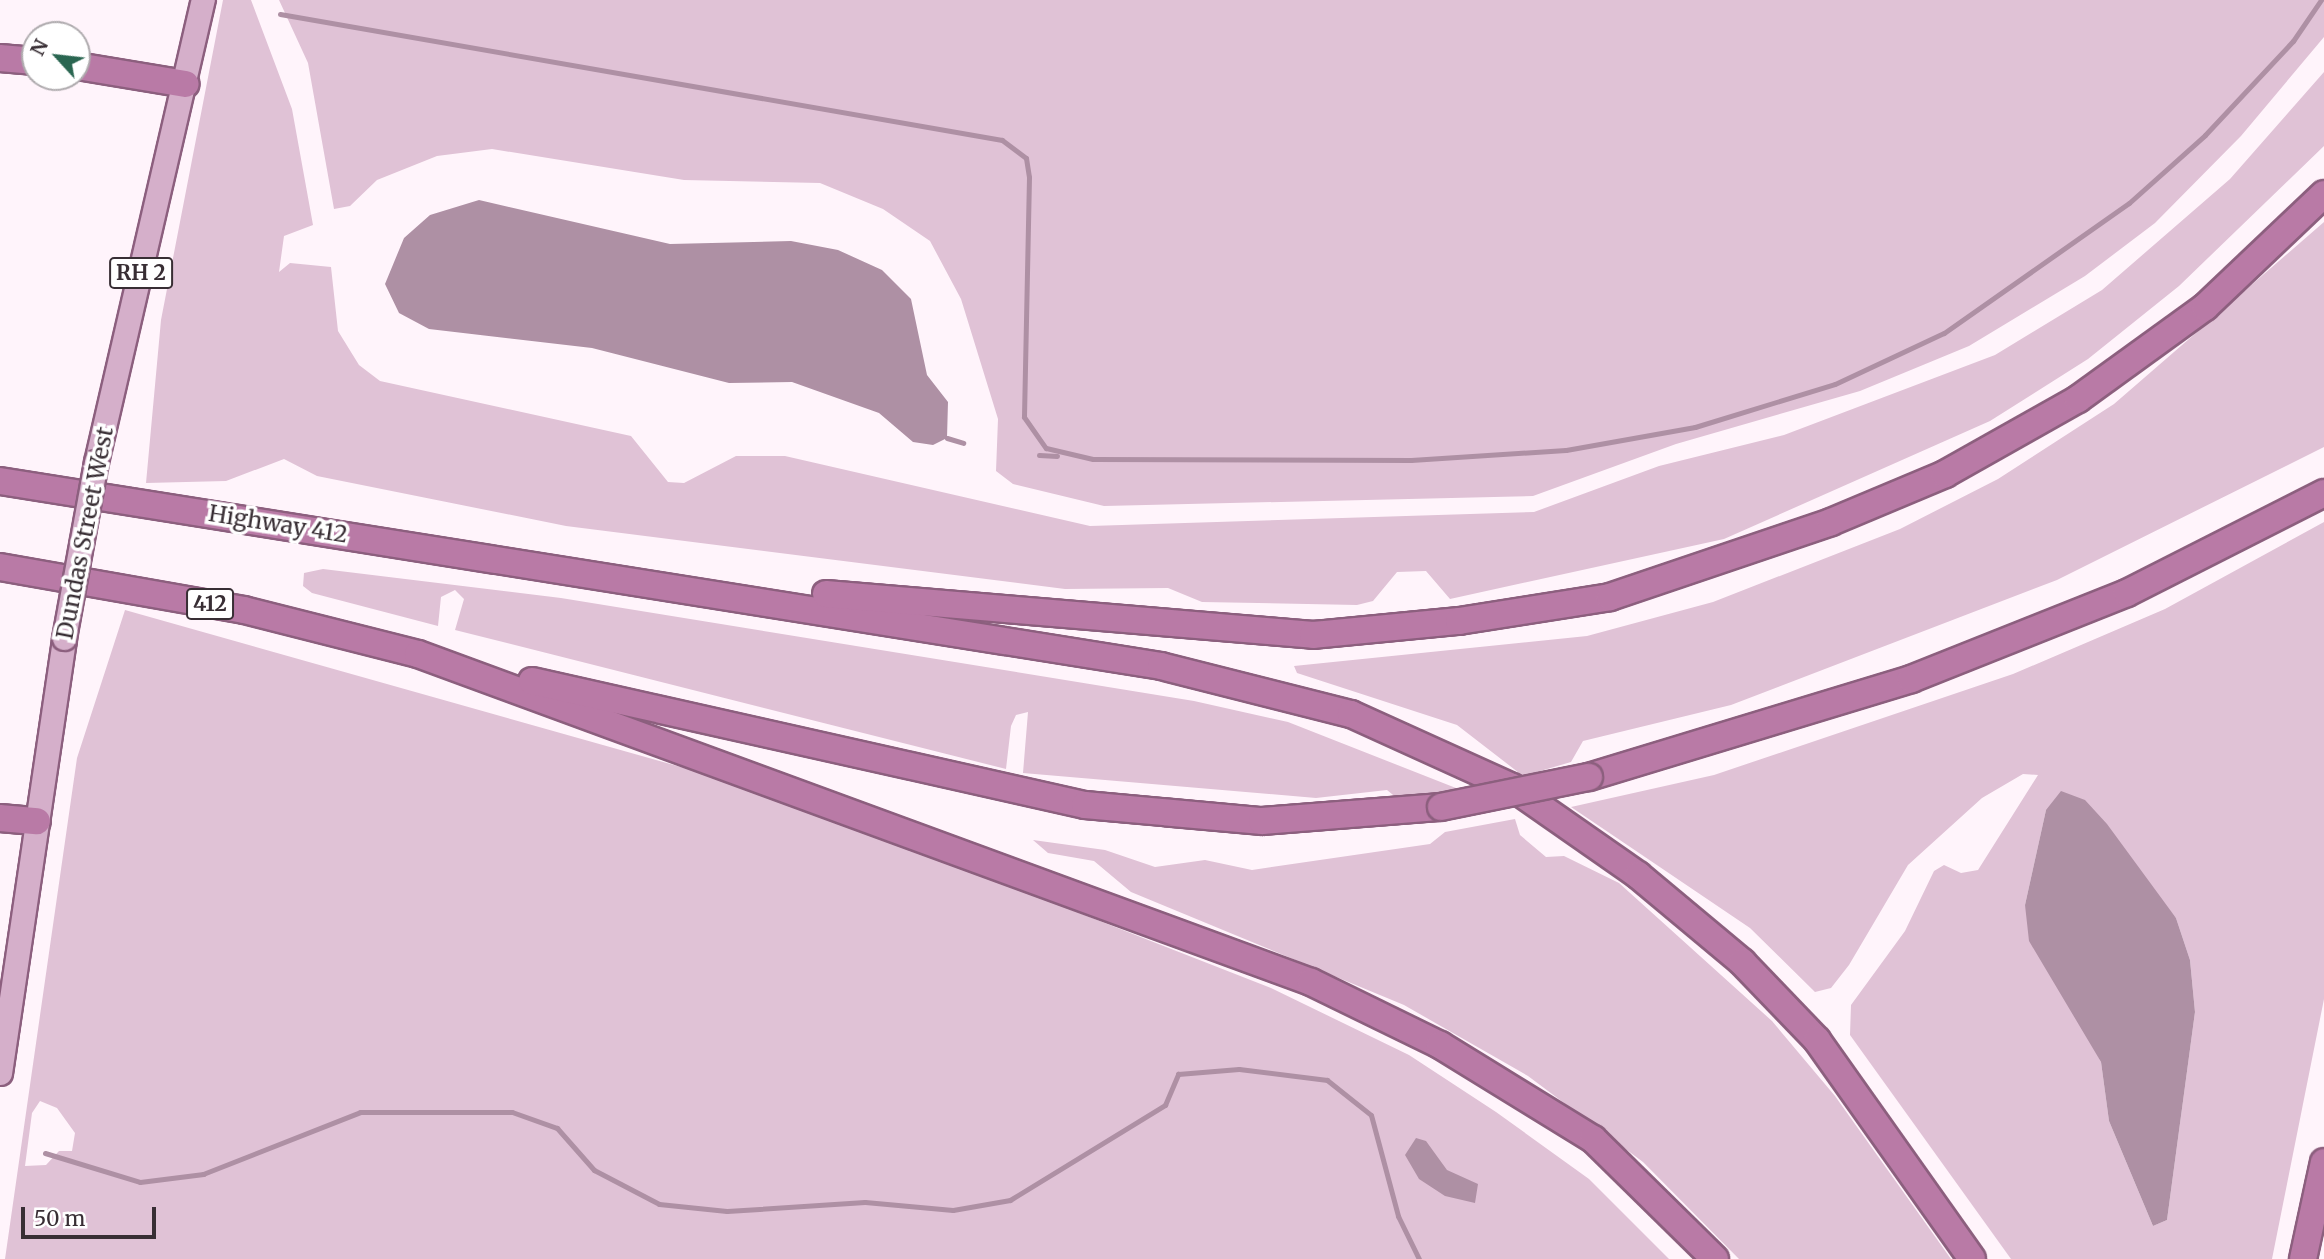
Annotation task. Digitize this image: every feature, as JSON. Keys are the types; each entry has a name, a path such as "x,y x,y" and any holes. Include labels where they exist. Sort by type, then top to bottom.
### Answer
{"highway":[{"path":"0,58 21,60"},
{"path":"91,68 186,83"},
{"path":"556,566 1077,620 1313,635 1610,597 1831,522 1945,474 2078,398 2205,307 2324,194"},
{"name":"Highway 412","path":"0,481 556,566"},
{"path":"418,654 1085,805 1262,821 1441,807 1589,777 1911,679 2127,593 2324,493"},
{"path":"556,566 1255,687 1351,715 1501,781 1638,875 1742,962 1817,1040 1972,1259"},
{"name":"412","path":"0,567 244,610 418,654"},
{"path":"418,654 1232,951 1385,1016 1593,1139 1715,1259"},
{"path":"0,818 37,821"},
{"path":"2303,1259 2324,1162"}],"main road":[{"name":"Dundas Street West","path":"0,1073 64,638 96,462 186,83 203,0"}],"shaded area":[{"path":"223,0 251,0 292,109 313,225 284,236 279,272 290,263 331,267 338,331 359,365 380,381 631,436 668,482 684,483 736,456 785,456 1090,526 1534,512 1659,466 1784,435 1995,355 2102,290 2230,179 2324,72 2324,146 2179,286 2088,359 1990,421 1724,539 1450,599 1426,571 1397,572 1373,601 1357,605 1202,602 1168,588 1065,589 566,526 317,476 284,459 226,481 146,483 161,320"},
{"path":"279,0 2324,0 2324,37 2241,136 2155,223 2085,276 1969,346 1860,391 1676,444 1533,496 1104,506 1013,484 996,471 998,419 961,299 930,241 883,209 820,183 684,180 492,149 437,156 377,180 350,206 334,209 308,63"},
{"path":"479,200 670,244 791,241 838,250 882,270 911,299 927,375 948,402 947,438 933,445 913,442 879,413 792,382 729,383 592,348 429,329 399,313 385,284 404,238 430,215"},
{"path":"2324,222 2324,447 2057,580 1731,705 1583,741 1571,762 1523,776 1457,725 1297,673 1294,666 1587,636 1713,602 1900,529 1998,479 2114,404"},
{"path":"2324,522 2324,999 2272,1259 2011,1259 1850,1035 1851,1005 1905,931 1934,871 1944,865 1961,873 1978,870 2038,775 2023,774 1982,798 1908,865 1849,965 1831,988 1815,992 1750,928 1571,807 1714,775 2013,674 2165,609","holes":["2046,810 2148,884 2176,918 2190,960 2195,1012 2167,1220 2153,1226 2109,1121 2101,1062 2025,905"]},
{"path":"323,569 561,598 1194,701 1288,722 1461,790 1398,799 1387,790 1316,798 1023,773 1028,712 1016,715 1011,726 1006,769 455,630 464,599 455,590 441,597 438,626 312,593 303,586 304,573"},
{"path":"125,610 695,771 903,844 1271,988 1409,1055 1496,1112 1589,1179 1669,1259 5,1259 77,758","holes":["40,1101 57,1108 75,1133 72,1151 59,1151 46,1165 25,1166 32,1113"]},
{"path":"2061,791 2085,800 2107,824 2176,918 2190,960 2195,1012 2167,1220 2153,1226 2109,1121 2101,1062 2029,941 2025,905 2046,810"},
{"path":"1515,819 1520,835 1546,857 1564,856 1619,883 1772,1021 1835,1096 1951,1259 1739,1259 1643,1162 1528,1076 1404,1005 1131,892 1094,861 1048,853 1033,840 1105,850 1155,867 1205,860 1252,870 1430,844 1445,832"},
{"path":"1416,1138 1426,1141 1447,1170 1478,1184 1475,1203 1445,1196 1419,1179 1405,1155"}],"waterway":[{"path":"280,14 1002,140 1026,158 1029,177 1024,417 1046,448 1093,459 1411,460 1566,450 1695,427 1835,384 1944,333 2129,203 2205,135 2293,41 2321,0"},
{"path":"947,438 963,443"},
{"path":"1039,455 1057,456"},
{"path":"45,1153 140,1182 203,1174 360,1112 512,1112 557,1128 594,1170 659,1204 727,1211 865,1202 953,1210 1010,1200 1165,1105 1178,1074 1239,1069 1327,1080 1371,1115 1398,1216 1419,1259"}]}
